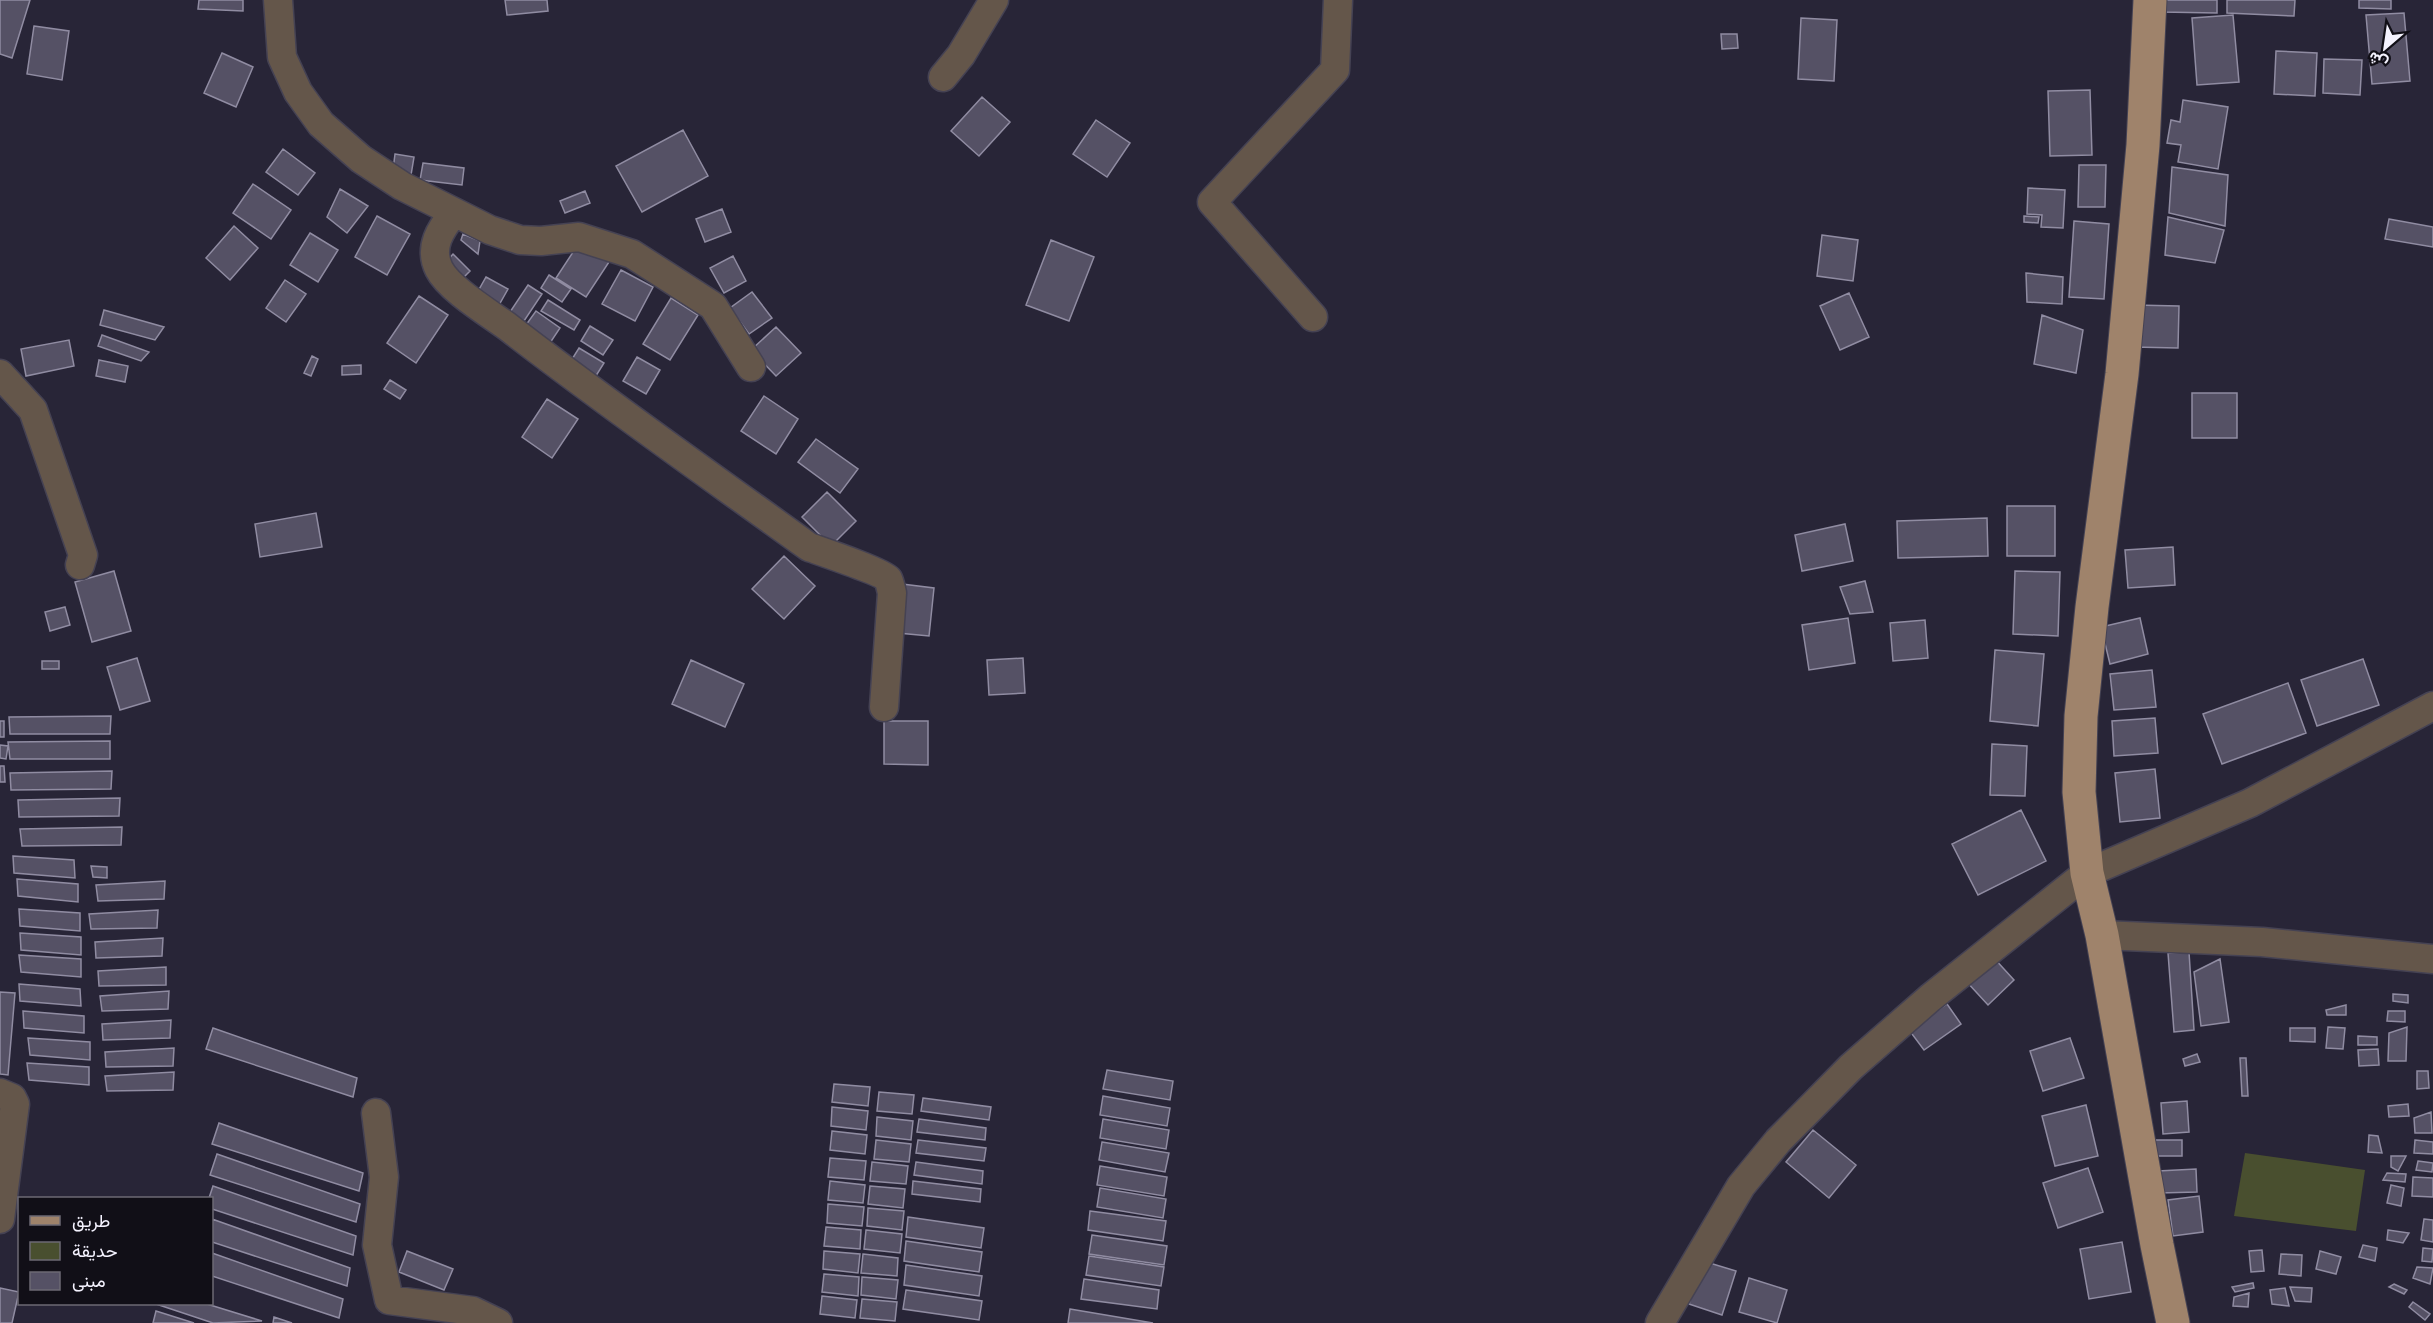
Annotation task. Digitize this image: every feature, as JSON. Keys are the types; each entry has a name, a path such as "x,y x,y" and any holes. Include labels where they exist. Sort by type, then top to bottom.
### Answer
{"main road":[{"path":"2150,0 2143,145 2122,374 2092,607 2081,716 2079,792 2086,873 2102,935 2173,1323"}],"street":[{"path":"278,0 282,57 298,92 321,124 361,159 402,186 490,230 520,240 541,241 579,237 632,254 712,306 751,367"},
{"path":"943,77 961,55 994,0"},
{"path":"1313,317 1212,202 1335,70 1338,0"},
{"path":"454,212 438,233 434,254 440,270 458,288 563,370 809,546 849,564 879,572 889,580 892,593 884,707"},
{"path":"0,374 33,410 82,555 80,565"},
{"path":"1660,1323 1741,1186 1778,1141 1851,1067 1921,1006 2086,873 2250,803 2433,706"},
{"path":"2102,935 2262,942 2433,959"},
{"path":"0,1094 12,1098 15,1104 0,1219"},
{"path":"376,1113 384,1177 377,1245 388,1311 473,1311 498,1323"}],"green space":[{"path":"2245,1153 2365,1170 2356,1231 2234,1216"}],"building":[{"path":"0,0 30,0 12,58 0,54"},
{"path":"199,0 243,0 243,11 198,9"},
{"path":"505,0 547,0 548,11 507,15"},
{"path":"2162,0 2217,0 2217,13 2161,12"},
{"path":"2227,0 2295,0 2294,16 2227,13"},
{"path":"2359,0 2391,0 2391,9 2359,8"},
{"path":"2404,13 2410,81 2372,84 2366,15"},
{"path":"2233,15 2239,82 2197,85 2192,18"},
{"path":"1801,18 1837,20 1834,81 1798,79"},
{"path":"34,26 69,31 62,80 27,74"},
{"path":"1721,34 1737,34 1738,48 1722,49"},
{"path":"2276,51 2317,53 2315,96 2274,94"},
{"path":"222,53 253,67 236,107 204,93"},
{"path":"2324,59 2362,60 2360,95 2323,93"},
{"path":"2090,90 2092,155 2050,156 2048,91"},
{"path":"982,97 1010,122 979,156 951,131"},
{"path":"2183,100 2228,107 2218,169 2178,162 2181,145 2167,143 2171,120 2180,122"},
{"path":"1096,120 1130,143 1107,177 1073,154"},
{"path":"683,130 708,176 642,212 616,166"},
{"path":"283,149 315,173 298,195 266,172"},
{"path":"395,154 414,157 411,175 393,170"},
{"path":"423,163 464,168 462,185 420,180"},
{"path":"2079,165 2106,165 2105,207 2078,207"},
{"path":"2172,167 2228,175 2225,226 2169,213"},
{"path":"253,184 291,210 271,239 233,213"},
{"path":"2028,188 2065,190 2063,228 2041,227 2042,215 2027,214"},
{"path":"340,189 368,206 347,233 327,217"},
{"path":"585,191 590,203 565,213 560,201"},
{"path":"722,209 731,232 705,242 696,219"},
{"path":"377,216 410,234 387,275 355,257"},
{"path":"2024,216 2039,217 2038,223 2024,222"},
{"path":"2168,217 2224,230 2215,263 2165,255"},
{"path":"2389,219 2433,227 2433,247 2385,239"},
{"path":"2074,221 2109,224 2104,299 2069,297"},
{"path":"234,226 258,248 230,280 206,258"},
{"path":"310,233 338,250 318,282 290,265"},
{"path":"463,234 480,241 478,254 461,240"},
{"path":"1822,235 1858,240 1853,281 1817,276"},
{"path":"1051,240 1094,257 1069,321 1026,305"},
{"path":"579,243 609,262 586,297 556,278"},
{"path":"453,254 470,271 462,279 445,263"},
{"path":"733,256 746,281 724,293 710,268"},
{"path":"621,270 653,287 635,321 602,304"},
{"path":"2026,273 2063,277 2062,304 2027,302"},
{"path":"549,275 571,289 562,302 541,288"},
{"path":"486,277 508,289 499,305 477,293"},
{"path":"285,280 306,294 286,322 266,308"},
{"path":"528,285 542,294 524,321 510,312"},
{"path":"752,292 772,318 749,334 730,308"},
{"path":"1849,293 1869,337 1840,350 1820,306"},
{"path":"419,296 448,315 416,363 387,343"},
{"path":"671,298 698,315 670,360 643,344"},
{"path":"548,300 580,320 574,330 541,311"},
{"path":"2134,305 2179,306 2178,348 2133,347"},
{"path":"104,310 164,327 155,340 100,325"},
{"path":"536,311 560,328 548,346 523,329"},
{"path":"2042,315 2083,330 2076,373 2034,364"},
{"path":"590,326 613,340 603,355 581,341"},
{"path":"776,327 801,353 776,376 751,350"},
{"path":"102,335 149,352 141,361 98,346"},
{"path":"69,340 74,366 26,376 21,349"},
{"path":"579,348 604,363 594,379 569,364"},
{"path":"312,356 318,359 311,376 304,373"},
{"path":"637,357 660,370 646,394 623,381"},
{"path":"99,360 128,366 125,382 96,376"},
{"path":"361,365 361,374 342,375 342,366"},
{"path":"390,380 406,390 400,399 384,389"},
{"path":"2192,393 2237,393 2237,438 2192,438"},
{"path":"764,396 798,419 776,454 741,431"},
{"path":"547,399 578,419 552,458 522,437"},
{"path":"816,439 858,469 840,493 798,462"},
{"path":"827,492 856,521 831,546 802,517"},
{"path":"2007,506 2055,506 2055,556 2007,556"},
{"path":"316,513 322,547 260,557 255,524"},
{"path":"1987,518 1988,556 1898,558 1897,521"},
{"path":"1845,524 1853,561 1802,571 1795,535"},
{"path":"2173,547 2175,585 2128,588 2125,550"},
{"path":"784,556 815,586 784,619 752,589"},
{"path":"114,571 131,631 92,642 75,582"},
{"path":"2015,571 2060,572 2058,636 2013,634"},
{"path":"1865,581 1873,612 1850,614 1840,587"},
{"path":"902,584 934,588 929,636 898,633"},
{"path":"65,607 70,625 50,631 45,612"},
{"path":"1848,618 1855,663 1809,670 1802,625"},
{"path":"2140,618 2148,654 2110,664 2101,627"},
{"path":"1925,620 1928,658 1893,661 1890,623"},
{"path":"1995,650 2044,654 2038,726 1990,721"},
{"path":"137,658 150,701 120,710 107,667"},
{"path":"1023,658 1025,693 989,695 987,660"},
{"path":"2363,659 2379,705 2317,726 2301,680"},
{"path":"691,660 744,684 725,727 672,704"},
{"path":"42,661 59,661 59,669 42,669"},
{"path":"2152,670 2156,707 2114,710 2110,674"},
{"path":"2288,683 2306,733 2222,764 2203,714"},
{"path":"111,716 110,734 10,734 9,717"},
{"path":"2155,718 2158,753 2114,756 2112,721"},
{"path":"0,721 4,721 4,737 0,737"},
{"path":"884,721 928,721 928,765 884,764"},
{"path":"110,741 110,759 10,759 8,742"},
{"path":"1992,744 2027,746 2025,796 1990,795"},
{"path":"0,745 8,746 6,759 0,758"},
{"path":"0,766 4,766 5,782 0,782"},
{"path":"2155,769 2160,818 2120,822 2115,773"},
{"path":"112,771 111,789 11,790 10,773"},
{"path":"120,798 119,816 19,817 18,800"},
{"path":"2021,810 2046,861 1978,895 1952,844"},
{"path":"122,827 121,845 22,846 20,829"},
{"path":"13,856 74,860 75,878 14,873"},
{"path":"91,866 107,867 107,878 93,877"},
{"path":"17,879 78,884 78,902 18,896"},
{"path":"165,881 164,899 98,901 96,885"},
{"path":"19,909 80,913 80,931 20,926"},
{"path":"158,910 157,928 91,929 89,914"},
{"path":"20,933 81,937 81,955 21,950"},
{"path":"163,938 162,956 96,958 95,942"},
{"path":"2189,952 2194,1030 2174,1032 2168,953"},
{"path":"19,955 81,959 81,977 21,972"},
{"path":"1993,957 2014,980 1988,1005 1966,981"},
{"path":"2220,959 2229,1022 2201,1026 2194,972"},
{"path":"166,967 166,985 99,986 98,971"},
{"path":"19,984 80,989 81,1006 20,1001"},
{"path":"169,991 168,1009 102,1011 100,996"},
{"path":"0,992 15,993 8,1075 0,1074"},
{"path":"2393,994 2408,995 2408,1003 2393,1001"},
{"path":"1947,1004 1961,1024 1924,1050 1909,1030"},
{"path":"2346,1005 2346,1015 2327,1015 2326,1010"},
{"path":"23,1011 84,1016 84,1033 24,1028"},
{"path":"2388,1011 2405,1011 2405,1022 2387,1021"},
{"path":"171,1020 170,1038 103,1040 102,1024"},
{"path":"2328,1027 2345,1028 2343,1049 2326,1048"},
{"path":"2407,1027 2406,1061 2388,1061 2389,1033"},
{"path":"213,1028 357,1078 353,1097 206,1049"},
{"path":"2290,1028 2315,1028 2315,1042 2290,1041"},
{"path":"2358,1036 2377,1037 2377,1045 2358,1045"},
{"path":"28,1038 90,1042 90,1060 30,1055"},
{"path":"2070,1038 2084,1078 2043,1091 2030,1051"},
{"path":"174,1048 173,1066 106,1067 105,1052"},
{"path":"2378,1049 2379,1065 2359,1066 2358,1050"},
{"path":"2197,1054 2200,1062 2185,1066 2183,1059"},
{"path":"2240,1058 2246,1058 2248,1096 2242,1096"},
{"path":"27,1063 89,1067 89,1085 29,1080"},
{"path":"1107,1070 1173,1081 1170,1100 1103,1089"},
{"path":"2417,1071 2428,1071 2429,1088 2417,1089"},
{"path":"174,1072 173,1090 107,1091 105,1076"},
{"path":"834,1084 870,1087 868,1106 832,1102"},
{"path":"879,1092 914,1095 912,1114 877,1111"},
{"path":"1103,1096 1170,1108 1167,1126 1100,1115"},
{"path":"923,1098 991,1107 989,1120 921,1111"},
{"path":"2187,1101 2189,1132 2163,1134 2161,1103"},
{"path":"2408,1104 2409,1116 2389,1117 2388,1106"},
{"path":"2086,1105 2098,1156 2055,1166 2042,1116"},
{"path":"832,1107 868,1111 866,1130 831,1126"},
{"path":"2431,1112 2432,1133 2415,1133 2414,1118"},
{"path":"877,1117 913,1121 911,1140 876,1136"},
{"path":"919,1119 986,1128 985,1140 917,1132"},
{"path":"1103,1119 1169,1130 1166,1149 1100,1138"},
{"path":"219,1123 363,1173 359,1191 212,1144"},
{"path":"1813,1130 1856,1165 1829,1198 1786,1162"},
{"path":"832,1131 867,1135 865,1154 830,1150"},
{"path":"2369,1135 2378,1136 2382,1153 2368,1152"},
{"path":"876,1140 911,1144 909,1162 874,1159"},
{"path":"918,1140 986,1148 984,1161 916,1153"},
{"path":"2154,1140 2182,1140 2182,1156 2155,1156"},
{"path":"2415,1140 2433,1142 2433,1154 2414,1153"},
{"path":"1102,1142 1169,1153 1165,1172 1099,1160"},
{"path":"217,1154 360,1204 356,1222 210,1175"},
{"path":"2391,1156 2406,1156 2398,1171 2391,1167"},
{"path":"830,1158 866,1161 864,1180 828,1177"},
{"path":"2418,1161 2433,1163 2432,1172 2416,1170"},
{"path":"872,1162 908,1166 906,1184 870,1181"},
{"path":"916,1162 983,1171 982,1184 914,1175"},
{"path":"1100,1166 1167,1177 1164,1196 1097,1185"},
{"path":"2088,1168 2103,1212 2058,1228 2043,1183"},
{"path":"2196,1169 2197,1192 2159,1193 2158,1171"},
{"path":"2387,1173 2406,1174 2405,1182 2383,1180"},
{"path":"2413,1177 2433,1178 2433,1197 2412,1196"},
{"path":"830,1181 865,1185 863,1203 828,1200"},
{"path":"913,1181 981,1189 980,1202 912,1194"},
{"path":"2391,1185 2404,1188 2401,1206 2387,1203"},
{"path":"213,1186 356,1236 353,1255 213,1209 213,1197 209,1197"},
{"path":"870,1186 905,1189 903,1208 868,1204"},
{"path":"1100,1188 1166,1199 1163,1218 1097,1207"},
{"path":"2199,1196 2203,1232 2173,1236 2168,1200"},
{"path":"828,1204 864,1207 862,1226 827,1223"},
{"path":"868,1208 904,1211 902,1230 867,1226"},
{"path":"1090,1211 1166,1221 1163,1241 1088,1230"},
{"path":"908,1217 984,1228 981,1248 906,1237"},
{"path":"213,1219 350,1268 347,1286 213,1242"},
{"path":"2424,1219 2433,1220 2433,1242 2421,1240"},
{"path":"826,1227 861,1230 860,1249 824,1246"},
{"path":"866,1230 902,1234 900,1253 864,1249"},
{"path":"2388,1230 2409,1233 2403,1243 2387,1240"},
{"path":"1092,1235 1167,1246 1164,1265 1089,1254"},
{"path":"906,1241 982,1252 979,1272 904,1261"},
{"path":"2122,1242 2131,1292 2089,1299 2080,1249"},
{"path":"2363,1245 2377,1248 2375,1261 2359,1257"},
{"path":"2423,1248 2433,1249 2432,1262 2422,1261"},
{"path":"2262,1250 2264,1271 2251,1272 2249,1251"},
{"path":"407,1251 453,1269 444,1290 399,1272"},
{"path":"824,1251 860,1254 858,1273 823,1269"},
{"path":"2320,1251 2341,1257 2336,1274 2316,1269"},
{"path":"213,1253 343,1299 339,1318 213,1276"},
{"path":"863,1254 898,1258 897,1276 861,1273"},
{"path":"2281,1254 2302,1255 2301,1276 2279,1274"},
{"path":"1089,1256 1164,1267 1161,1286 1086,1275"},
{"path":"1703,1261 1736,1271 1722,1315 1689,1304"},
{"path":"906,1265 982,1276 979,1296 904,1285"},
{"path":"2417,1267 2433,1268 2430,1284 2413,1278"},
{"path":"824,1274 859,1277 858,1296 822,1292"},
{"path":"862,1277 898,1280 896,1299 861,1295"},
{"path":"1749,1278 1787,1290 1777,1323 1739,1312"},
{"path":"1084,1279 1159,1290 1157,1309 1081,1299"},
{"path":"2253,1283 2254,1288 2235,1292 2232,1287"},
{"path":"2394,1284 2407,1290 2404,1294 2389,1287"},
{"path":"2290,1287 2312,1288 2311,1302 2295,1301"},
{"path":"0,1288 18,1292 12,1323 0,1323"},
{"path":"2285,1288 2289,1306 2272,1304 2270,1290"},
{"path":"906,1290 982,1301 979,1320 903,1309"},
{"path":"2249,1293 2248,1307 2233,1306 2234,1297"},
{"path":"822,1296 857,1300 855,1318 820,1314"},
{"path":"862,1299 897,1302 895,1321 860,1318"},
{"path":"2413,1302 2430,1314 2425,1320 2409,1307"},
{"path":"159,1305 210,1305 262,1321 213,1323"},
{"path":"1070,1309 1153,1323 1068,1323"},
{"path":"156,1311 194,1323 153,1323"},
{"path":"274,1317 292,1323 273,1323"}]}
